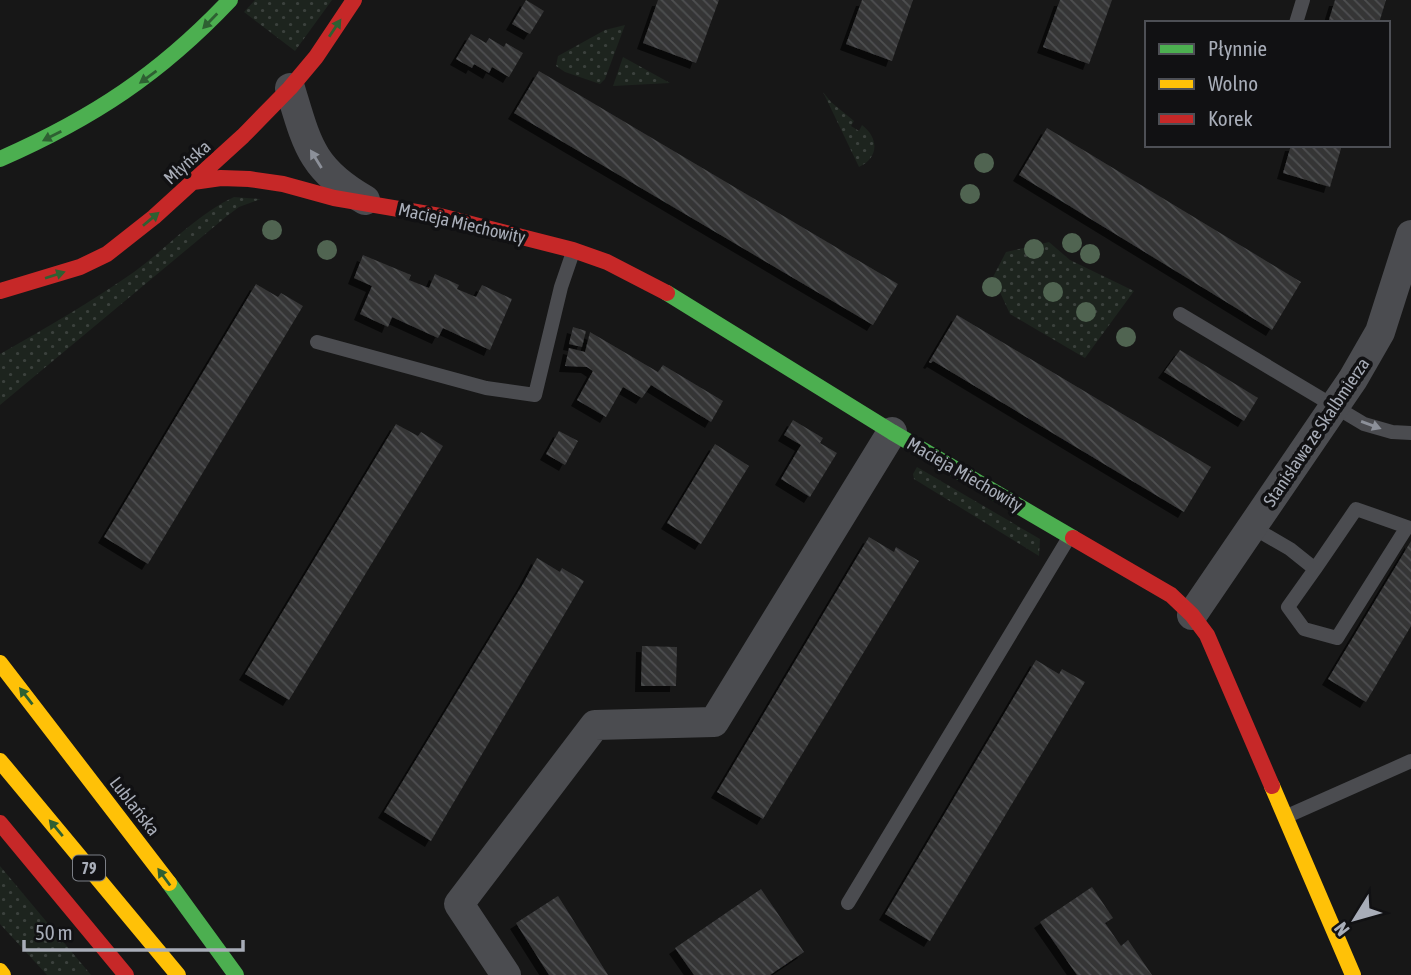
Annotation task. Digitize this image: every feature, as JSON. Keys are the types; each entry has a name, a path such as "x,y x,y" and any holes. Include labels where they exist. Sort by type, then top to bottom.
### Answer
{"main road":[{"path":"0,159 50,138 113,102 162,67 230,0"},
{"name":"Młyńska","path":"0,291 80,267 107,254 154,217 243,136 290,88 316,57 354,0"},
{"name":"Macieja Miechowity","path":"193,182 221,178 283,184 334,198 440,216 573,250 607,262 658,288 892,432 1071,534 1171,595 1192,615 1207,635 1353,975"},
{"name":"Lublańska","path":"0,663 147,853 236,975"},
{"name":"79","path":"0,761 178,975"},
{"name":"79","path":"0,823 126,975"}],"street":[{"name":"Macieja Miechowity","path":"290,88 314,157 322,169 368,202"},
{"name":"Stanisława ze Skalbmierza","path":"1192,615 1353,379 1380,332 1411,235"},
{"path":"506,975 459,904 595,726 714,722 892,432"}],"lane":[{"path":"1297,21 1303,0"},
{"path":"317,342 486,388 535,395 561,287 573,250"},
{"path":"1180,314 1364,424 1392,432 1411,433"},
{"path":"1356,509 1407,527 1337,638 1304,629 1288,607 1315,569 1356,509"},
{"path":"1252,527 1290,549 1315,569"},
{"path":"848,903 1071,534"},
{"path":"1284,817 1411,761"}],"shaded area":[{"path":"255,0 332,0 295,51 244,12"},
{"path":"625,25 605,79 600,84 565,72 556,66 558,56 605,30"},
{"path":"623,57 670,83 613,86"},
{"path":"823,92 854,121 851,126 859,131 862,125 872,136 873,153 866,163 859,167"},
{"path":"234,197 261,199 239,207 227,216 0,405 0,354 118,283 195,222"},
{"path":"1049,242 1070,260 1134,291 1085,358 1010,314 993,277 1006,252"},
{"path":"917,467 1040,539 1039,556 914,479 913,474"},
{"path":"0,866 91,975 47,975 0,924"}],"building":[{"path":"526,0 544,11 530,34 512,24"},
{"path":"658,0 719,0 696,63 643,43"},
{"path":"862,0 913,0 892,61 846,44"},
{"path":"1060,0 1112,0 1089,64 1043,47"},
{"path":"1335,0 1386,0 1380,21 1329,21"},
{"path":"471,34 486,43 489,38 504,47 506,43 523,53 509,77 492,67 489,73 474,64 472,68 456,59"},
{"path":"539,71 898,284 873,325 514,113"},
{"path":"1047,128 1301,282 1272,330 1019,175"},
{"path":"1290,147 1341,147 1330,187 1283,173"},
{"path":"363,255 411,275 409,280 429,288 435,274 459,285 457,289 476,297 482,285 512,299 490,350 443,328 438,338 392,317 388,327 360,314 372,286 354,278"},
{"path":"256,284 278,297 281,293 303,306 148,564 104,537"},
{"path":"957,315 1211,467 1184,512 933,361 929,362"},
{"path":"573,327 586,331 582,347 569,344"},
{"path":"590,332 658,372 663,365 723,401 711,422 651,385 642,398 623,387 606,417 577,400 593,371 587,367 565,366 569,348 585,352"},
{"path":"1180,350 1258,398 1244,421 1164,372"},
{"path":"793,420 823,438 820,443 837,453 810,497 781,479 801,445 784,435"},
{"path":"396,424 418,436 421,432 443,446 289,700 245,674"},
{"path":"559,431 578,441 565,465 546,454"},
{"path":"715,444 749,466 701,544 667,523"},
{"path":"869,537 894,552 896,547 919,561 763,819 717,792"},
{"path":"1411,541 1411,626 1366,702 1328,679"},
{"path":"537,558 560,572 562,568 584,581 431,841 384,812"},
{"path":"642,646 677,647 676,686 641,686"},
{"path":"1036,660 1059,674 1062,669 1085,682 930,941 885,914"},
{"path":"1092,887 1113,918 1105,923 1121,946 1128,940 1152,975 1077,975 1040,922"},
{"path":"761,889 804,952 770,975 694,975 675,948"},
{"path":"558,896 608,975 549,975 516,923"}],"traffic: fast":[{"path":"0,159 65,127 124,92 178,50 230,0"},
{"path":"667,293 892,432 1073,538"},
{"path":"169,883 236,975"}],"traffic: slow":[{"path":"0,663 169,883"},
{"path":"0,761 178,975"},
{"path":"1272,786 1353,975"},
{"path":"0,971 3,975"}],"traffic: jam":[{"path":"0,291 80,267 107,254 154,217 243,136 290,88 316,57 354,0"},
{"path":"193,182 221,178 249,179 283,184 334,198 440,216 573,250 607,262 667,293"},
{"path":"1073,538 1171,595 1192,615 1207,635 1272,786"},
{"path":"0,823 126,975"}]}
